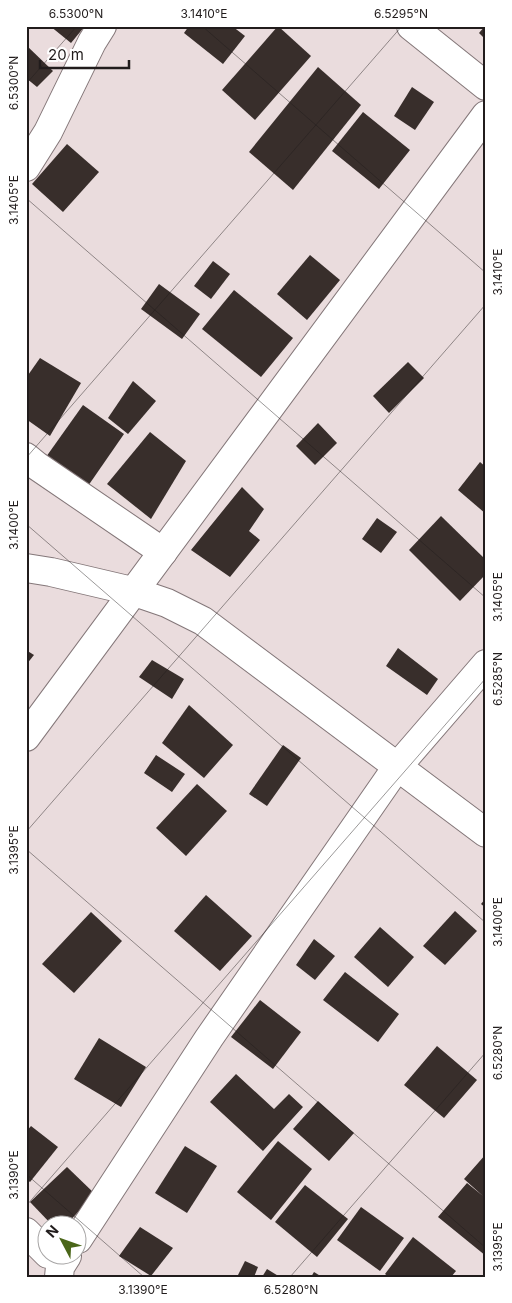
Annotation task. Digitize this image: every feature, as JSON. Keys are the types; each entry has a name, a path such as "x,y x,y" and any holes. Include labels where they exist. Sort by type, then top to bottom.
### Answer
{"street":[{"path":"26,167 48,132 92,42 102,26"},
{"path":"412,26 486,86"},
{"path":"26,737 132,591 163,552 486,115"},
{"path":"26,457 163,552"},
{"path":"26,568 132,591 167,603 203,622 486,833"},
{"path":"88,1224 209,1038 397,767 486,664"},
{"path":"26,1232 38,1244"}],"building":[{"path":"50,26 85,26 71,43"},
{"path":"189,26 232,26 245,36 223,64 184,33"},
{"path":"278,26 311,56 255,120 222,90"},
{"path":"486,26 486,40 479,33"},
{"path":"26,45 53,71 37,87 26,78"},
{"path":"318,67 361,105 293,190 249,152"},
{"path":"412,87 434,102 415,130 394,116"},
{"path":"363,112 410,150 379,189 332,151"},
{"path":"67,144 99,172 63,212 32,184"},
{"path":"310,255 340,280 307,320 277,294"},
{"path":"213,261 230,274 211,299 194,286"},
{"path":"159,284 200,314 182,339 141,309"},
{"path":"234,290 293,338 261,377 202,329"},
{"path":"40,358 81,383 50,436 26,419 26,378"},
{"path":"408,362 424,378 389,413 373,396"},
{"path":"133,381 156,401 128,434 108,418"},
{"path":"83,405 124,434 88,486 46,457"},
{"path":"318,423 337,443 315,465 296,446"},
{"path":"150,432 186,461 151,519 107,484"},
{"path":"480,462 486,467 486,514 458,490"},
{"path":"242,487 264,509 249,531 260,540 230,577 191,550"},
{"path":"441,516 486,560 486,574 460,601 409,550"},
{"path":"377,518 397,532 381,553 362,539"},
{"path":"398,648 438,679 427,695 386,666"},
{"path":"26,650 34,655 26,665"},
{"path":"152,660 184,679 172,699 139,677"},
{"path":"189,705 233,745 204,778 162,743"},
{"path":"283,745 301,758 267,806 249,794"},
{"path":"156,755 185,774 172,792 144,773"},
{"path":"197,784 227,811 186,856 156,828"},
{"path":"206,895 252,936 220,971 174,931"},
{"path":"486,898 486,908 481,904"},
{"path":"455,911 477,931 445,965 423,946"},
{"path":"91,912 122,941 74,993 42,964"},
{"path":"380,927 414,957 388,987 354,957"},
{"path":"314,939 335,956 315,980 296,965"},
{"path":"345,972 399,1014 378,1042 323,1000"},
{"path":"260,1000 301,1032 273,1069 231,1037"},
{"path":"99,1038 146,1067 121,1107 74,1079"},
{"path":"437,1046 477,1080 444,1118 404,1085"},
{"path":"236,1074 274,1109 289,1094 303,1107 263,1151 210,1102"},
{"path":"318,1101 354,1133 329,1161 293,1129"},
{"path":"31,1126 58,1147 30,1182 26,1179 26,1132"},
{"path":"278,1141 312,1169 271,1220 237,1192"},
{"path":"185,1146 217,1166 187,1213 155,1193"},
{"path":"486,1154 486,1195 484,1197 486,1199 486,1256 438,1217 467,1183 483,1196 464,1179"},
{"path":"67,1167 95,1194 74,1216 43,1216 30,1202"},
{"path":"305,1185 348,1219 317,1257 275,1222"},
{"path":"361,1207 404,1238 380,1271 337,1240"},
{"path":"140,1227 173,1248 151,1276 119,1256"},
{"path":"413,1237 456,1271 451,1277 389,1277 385,1274"},
{"path":"245,1261 258,1267 254,1277 237,1277"},
{"path":"267,1269 280,1277 262,1277"},
{"path":"314,1272 322,1277 311,1277"}]}
